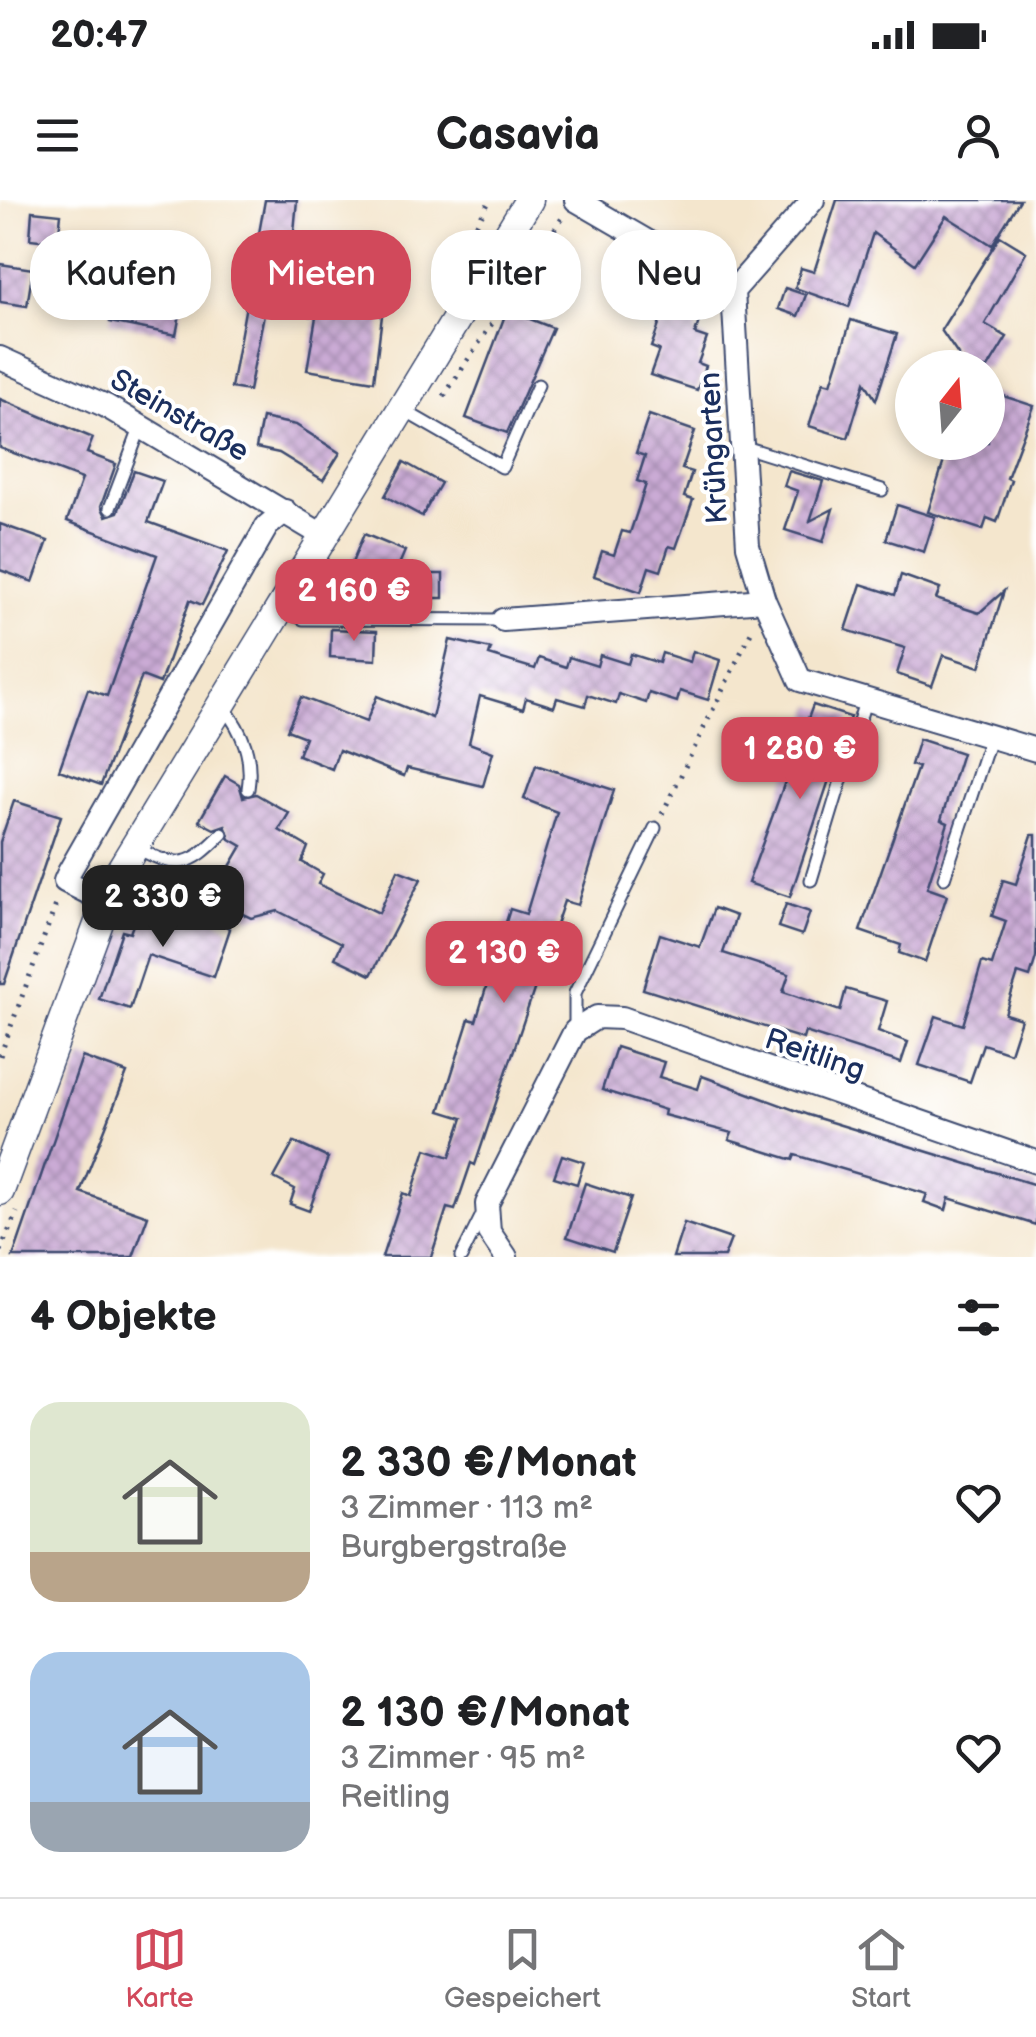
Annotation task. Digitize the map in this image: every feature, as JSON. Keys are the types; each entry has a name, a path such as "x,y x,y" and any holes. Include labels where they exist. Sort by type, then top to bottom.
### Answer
{"street":[{"path":"10,1198 105,900 221,702 529,200"},
{"path":"737,287 814,200"},
{"path":"569,208 612,230"},
{"name":"Krühgarten","path":"735,320 748,546 764,600 800,680 1036,750"},
{"name":"Steinstraße","path":"0,358 142,426 324,536"},
{"path":"105,900 66,881 267,526 285,511"},
{"path":"503,620 764,600"},
{"name":"Reitling","path":"574,1030 597,1017 622,1018 1036,1162"},
{"path":"506,1257 489,1232 486,1204 574,1030"}],"lane":[{"path":"402,409 425,426 502,467 538,385"},
{"path":"110,508 142,426"},
{"path":"744,447 882,490"},
{"path":"280,606 303,619 503,620"},
{"path":"811,880 866,698"},
{"path":"221,702 246,743 252,770 248,789"},
{"path":"944,878 991,736"},
{"path":"574,1030 575,993 655,828"},
{"path":"134,846 166,864 197,859 222,834"},
{"path":"461,1257 486,1204"}],"path":[{"path":"425,426 569,208"},
{"path":"655,828 764,600"},
{"path":"0,1056 66,881"},
{"path":"0,1251 10,1198"}],"building":[{"path":"265,200 297,200 294,230 260,230"},
{"path":"837,200 1020,200 992,245 946,216 915,264 873,233 849,307 795,288 801,268 814,272"},
{"path":"32,211 61,214 59,230 31,230"},
{"path":"1000,236 1026,252 985,324 1007,337 999,350 955,350 941,330"},
{"path":"0,264 30,269 27,306 0,302"},
{"path":"785,288 806,295 798,316 778,309"},
{"path":"110,320 179,320 176,335"},
{"path":"243,320 263,320 249,391 231,388"},
{"path":"315,320 381,320 374,381 307,370"},
{"path":"503,320 533,320 553,328 507,433 466,418"},
{"path":"654,320 699,320 695,334 707,338 698,363 706,366 697,390 650,375 659,350 651,347 660,322"},
{"path":"851,320 897,334 876,400 865,382 848,438 809,426 823,382 831,384"},
{"path":"1005,397 1034,406 1007,478 1011,480 997,522 987,518 983,530 928,512 944,460 1005,460"},
{"path":"0,399 93,438 87,453 116,464 101,506 106,516 118,512 134,471 163,481 148,522 228,551 202,605 190,600 160,683 142,676 101,785 59,770 88,689 107,696 157,555 67,521 82,479 0,448"},
{"path":"649,415 695,431 682,469 692,472 684,497 693,500 676,548 669,546 661,571 649,567 641,592 594,576 602,551 614,555 622,531 630,533 646,484 637,481 645,456 636,453"},
{"path":"262,418 296,425 340,453 323,480 279,453 256,448"},
{"path":"404,462 441,483 422,516 385,496"},
{"path":"789,471 823,481 810,521 833,509 823,542 785,530 798,491 784,486"},
{"path":"897,505 935,517 924,552 886,540"},
{"path":"0,524 48,541 33,582 0,570"},
{"path":"364,534 405,551 395,574 443,574 443,598 384,598 344,582"},
{"path":"901,575 940,589 936,599 979,613 1004,591 980,667 943,655 932,686 897,674 905,648 846,630 861,584 895,595"},
{"path":"331,629 377,631 376,660 330,657"},
{"path":"450,640 491,649 489,655 535,669 539,658 566,667 569,657 597,666 600,655 628,664 631,654 659,663 662,653 690,662 693,651 720,660 708,700 680,691 677,702 649,693 646,703 619,694 616,704 588,695 585,706 557,698 554,707 526,698 523,709 480,696 469,743 493,752 483,786 407,768 404,776 339,750 332,769 298,755 305,737 287,730 301,697 366,722 377,696 432,718"},
{"path":"813,705 850,717 790,897 748,883"},
{"path":"919,739 962,753 941,820 948,823 927,888 947,895 925,962 899,953 901,945 860,931 918,767 911,765"},
{"path":"536,765 614,790 578,905 564,901 475,1165 471,1163 455,1210 447,1208 431,1257 382,1257 403,1193 411,1196 426,1149 450,1157 463,1118 440,1111 469,1019 476,1021 510,909 526,914 557,812 524,799"},
{"path":"225,776 239,784 243,797 256,794 289,813 279,830 308,847 302,862 323,874 318,884 379,913 398,870 421,879 371,975 335,958 342,943 278,911 251,918 211,899 242,846 230,839 225,825 214,829 199,821"},
{"path":"14,801 61,816 4,984 0,984 0,842"},
{"path":"1032,835 1036,835 1036,957 1030,977 1018,973 1005,1014 1021,1019 1010,1053 983,1044 970,1082 919,1065 936,1016 963,1025 982,962 992,965 1006,921 992,916 1003,880 1016,884"},
{"path":"141,903 197,922 204,910 230,929 214,977 148,955 130,1009 99,999 122,931 130,933"},
{"path":"786,904 810,912 802,935 778,927"},
{"path":"714,908 736,916 723,953 789,974 783,992 840,1011 846,989 887,1001 878,1031 908,1042 901,1063 805,1032 803,1039 643,989 660,934 700,947"},
{"path":"616,1047 664,1062 659,1077 698,1089 702,1076 808,1115 1036,1185 1036,1225 949,1198 946,1210 924,1202 927,1194 729,1140 732,1133 664,1115 665,1110 602,1090"},
{"path":"82,1057 127,1073 80,1192 148,1216 133,1257 13,1257"},
{"path":"294,1142 328,1158 309,1211 290,1204 295,1189 274,1178"},
{"path":"562,1155 584,1162 577,1184 554,1177"},
{"path":"585,1183 631,1198 613,1252 567,1237"},
{"path":"684,1223 731,1239 724,1257 673,1257"}]}
